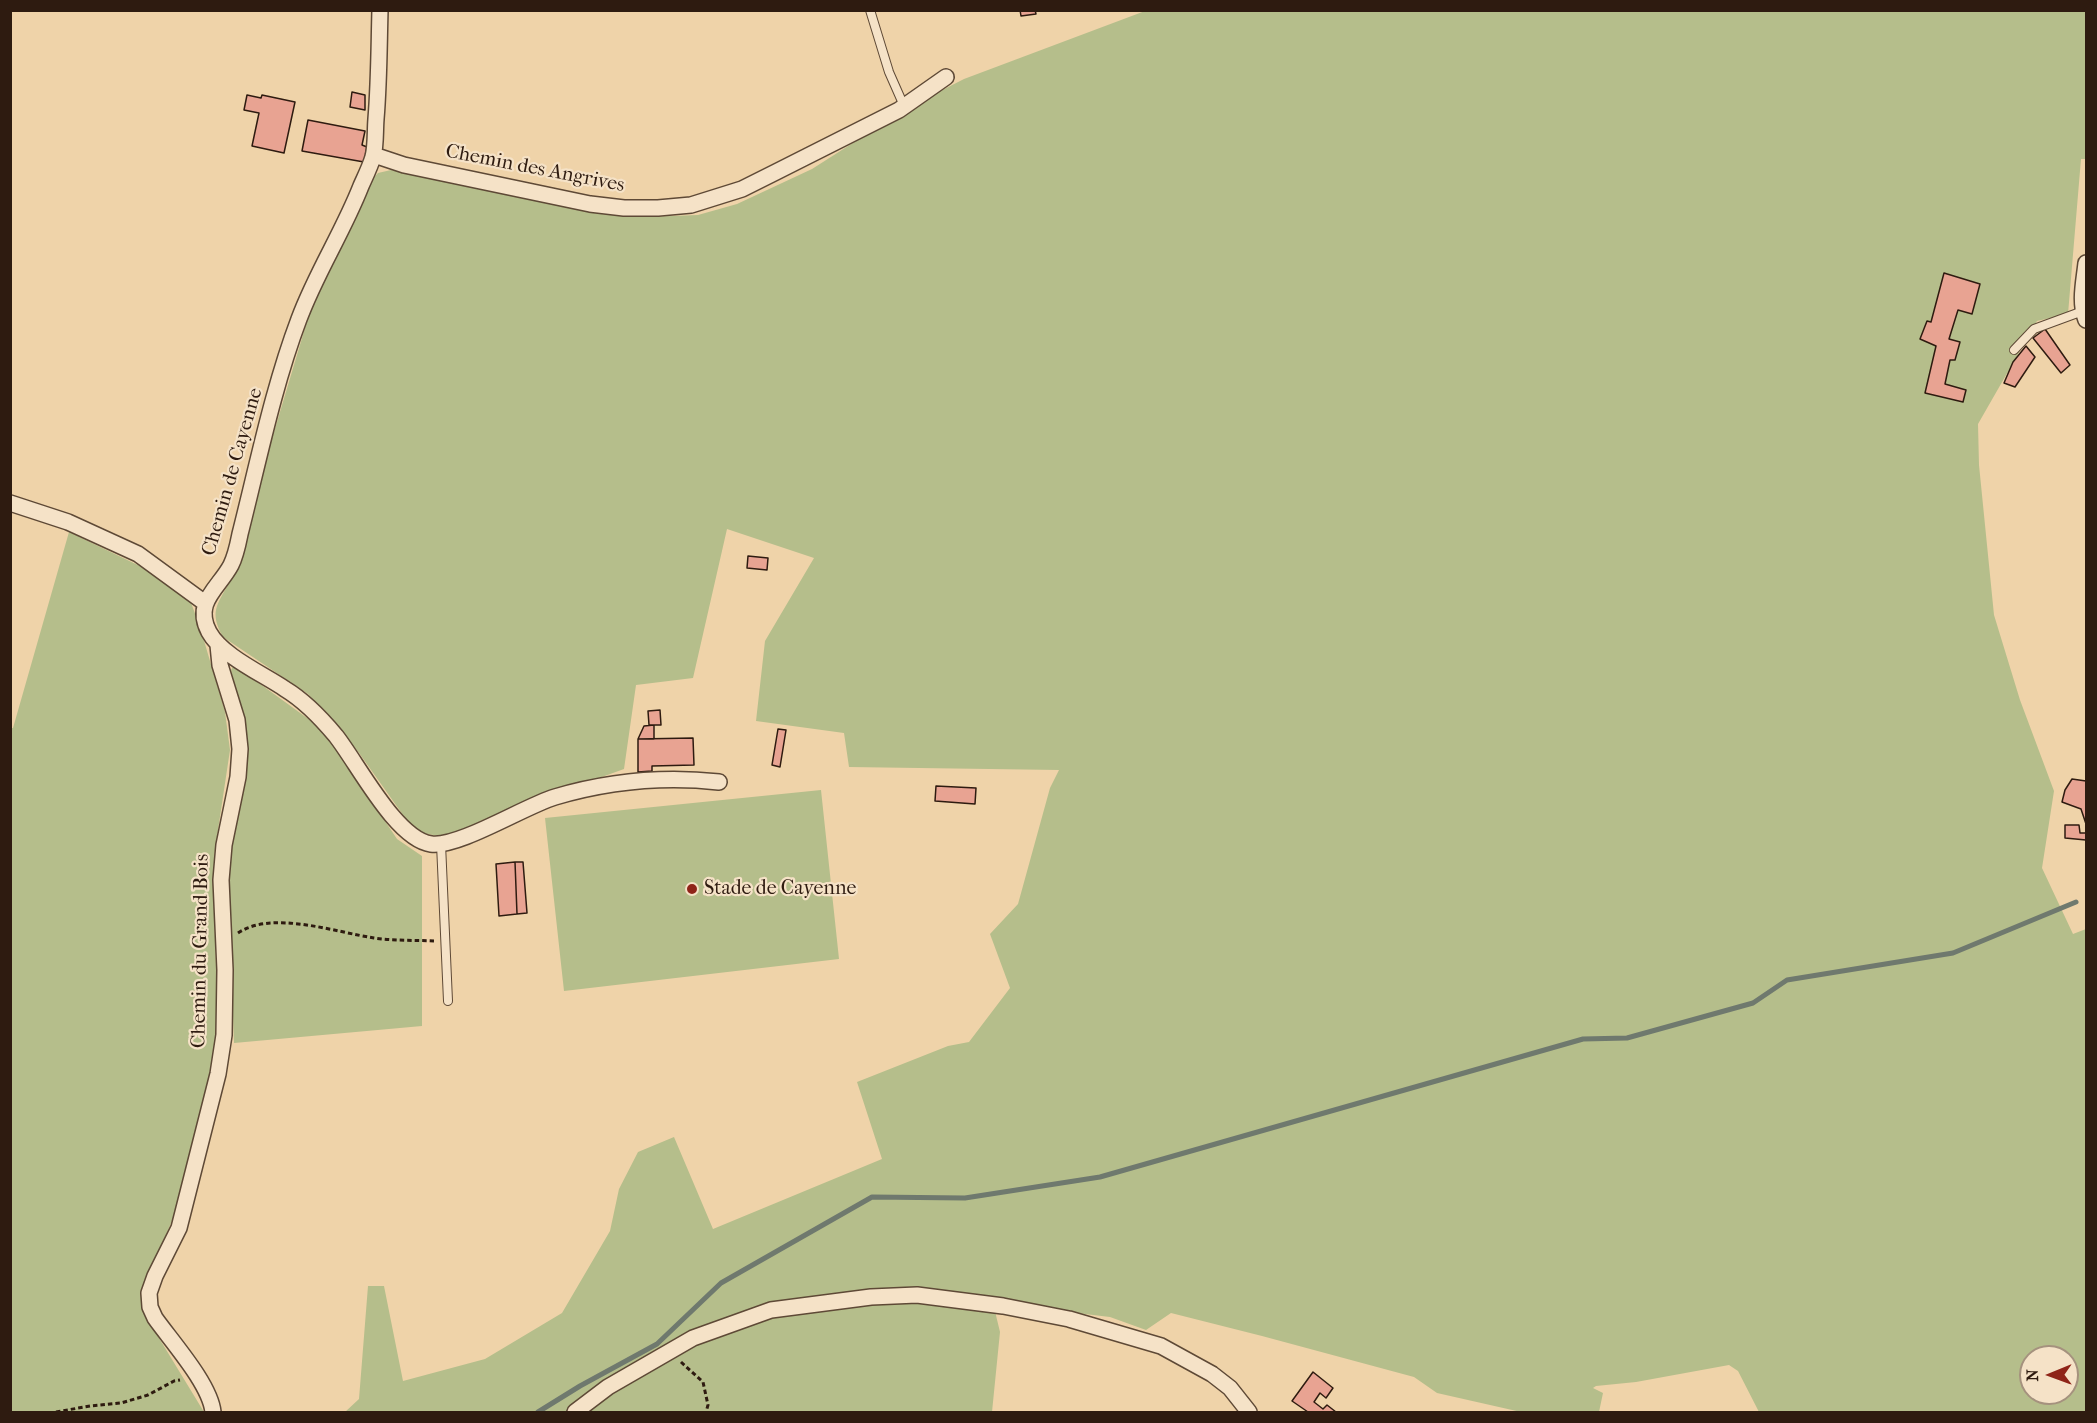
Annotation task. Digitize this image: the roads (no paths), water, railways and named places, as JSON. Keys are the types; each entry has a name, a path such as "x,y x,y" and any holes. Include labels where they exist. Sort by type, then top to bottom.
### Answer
{"street":[{"name":"Chemin de Cayenne","path":"205,603 232,562 268,424 299,319 352,208 374,155 378,102 380,10"},
{"name":"Chemin des Angrives","path":"374,155 404,165 590,204 624,208 691,205 742,189 904,106 946,77"},
{"path":"2085,316 2082,296 2086,263"},
{"path":"10,503 68,522 138,554 205,603 204,615 208,630 218,645 288,690 326,724 404,829 416,839 430,844 441,844 465,837 555,797 629,781 662,778 719,782"},
{"name":"Chemin du Grand Bois","path":"213,1413 209,1397 198,1378 155,1318 150,1307 149,1293 179,1228 218,1074 224,1035 221,880 224,845 238,777 240,749 237,720 220,665 218,645"},
{"path":"575,1413 608,1387 693,1338 771,1310 871,1297 917,1295 1004,1306 1070,1319 1161,1346 1212,1374 1230,1388 1248,1413"}],"lane":[{"path":"870,10 889,72 904,106"},
{"path":"2014,350 2034,329 2085,316"},
{"path":"441,844 448,1001"}],"waterway":[{"path":"538,1412 657,1344 721,1283 872,1197 965,1198 1100,1177 1583,1039 1627,1038 1753,1003 1787,980 1953,953 2076,902"}],"place":[{"name":"Stade de Cayenne","path":"692,889"}]}
